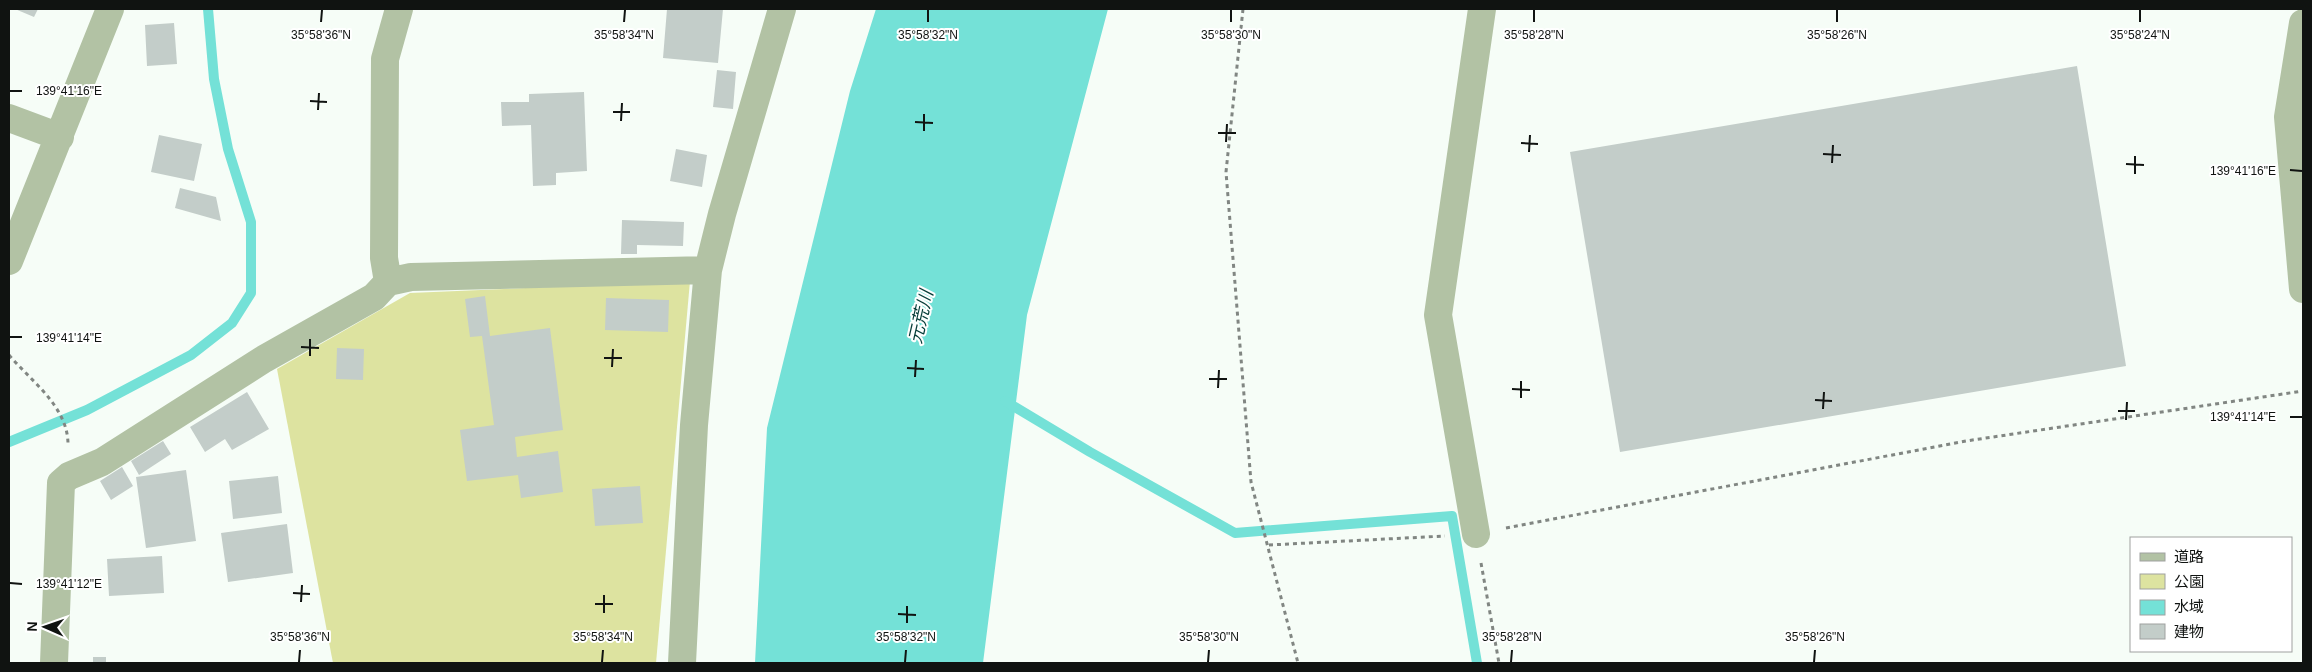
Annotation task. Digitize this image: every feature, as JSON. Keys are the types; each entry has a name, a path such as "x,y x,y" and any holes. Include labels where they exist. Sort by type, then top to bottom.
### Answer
{"street":[{"path":"9,261 110,9"},
{"path":"388,282 384,258 385,59 399,9"},
{"path":"682,663 694,425 708,270 722,214 782,9"},
{"path":"1476,534 1438,316 1482,9"},
{"path":"2303,23 2288,117 2303,289"},
{"path":"9,118 60,137"},
{"path":"54,663 61,483 69,476 102,462 264,359 374,296 388,282 411,277 708,270"}],"path":[{"path":"1243,9 1226,172 1251,482 1298,663"},
{"path":"9,355 55,404 68,437 69,476"},
{"path":"1268,543 1476,534 1966,441 2303,391"},
{"path":"1476,534 1499,663"}],"green space":[{"path":"690,281 656,663 333,663 277,369 410,293"}],"water":[{"name":"元荒川","path":"876,9 1108,9 1027,315 983,663 755,663 767,428 850,91"}],"building":[{"path":"15,9 38,9 34,17"},
{"path":"667,9 723,9 718,63 663,58"},
{"path":"174,23 177,64 147,66 145,25"},
{"path":"2077,66 2126,366 1620,452 1570,152"},
{"path":"717,70 736,72 733,109 713,107"},
{"path":"584,92 587,171 556,173 556,185 533,186 531,125 502,126 501,102 529,102 529,94"},
{"path":"159,135 202,144 194,181 151,172"},
{"path":"676,149 707,155 702,187 670,181"},
{"path":"180,188 216,197 221,221 175,208"},
{"path":"622,220 684,222 683,246 637,245 637,254 621,254"},
{"path":"485,296 490,336 550,328 563,430 515,437 517,457 558,451 563,492 521,498 518,475 467,481 460,430 494,425 482,336 470,337 465,299"},
{"path":"606,298 669,300 668,332 605,330"},
{"path":"337,348 364,349 363,380 336,379"},
{"path":"247,392 269,429 232,450 225,439 205,452 190,427"},
{"path":"163,441 171,454 139,475 131,461"},
{"path":"122,467 133,486 111,500 100,481"},
{"path":"186,470 196,541 146,548 136,477"},
{"path":"278,476 282,513 233,519 229,481"},
{"path":"640,486 643,523 595,526 592,489"},
{"path":"287,524 293,573 228,582 221,533"},
{"path":"162,556 164,593 109,596 107,559"},
{"path":"93,657 106,657 106,663 93,663"}],"waterway":[{"path":"9,442 87,410 191,355 232,323 251,293 251,222 228,149 214,79 208,9"},
{"path":"1005,401 1090,452 1235,533 1452,516 1477,663"}]}
